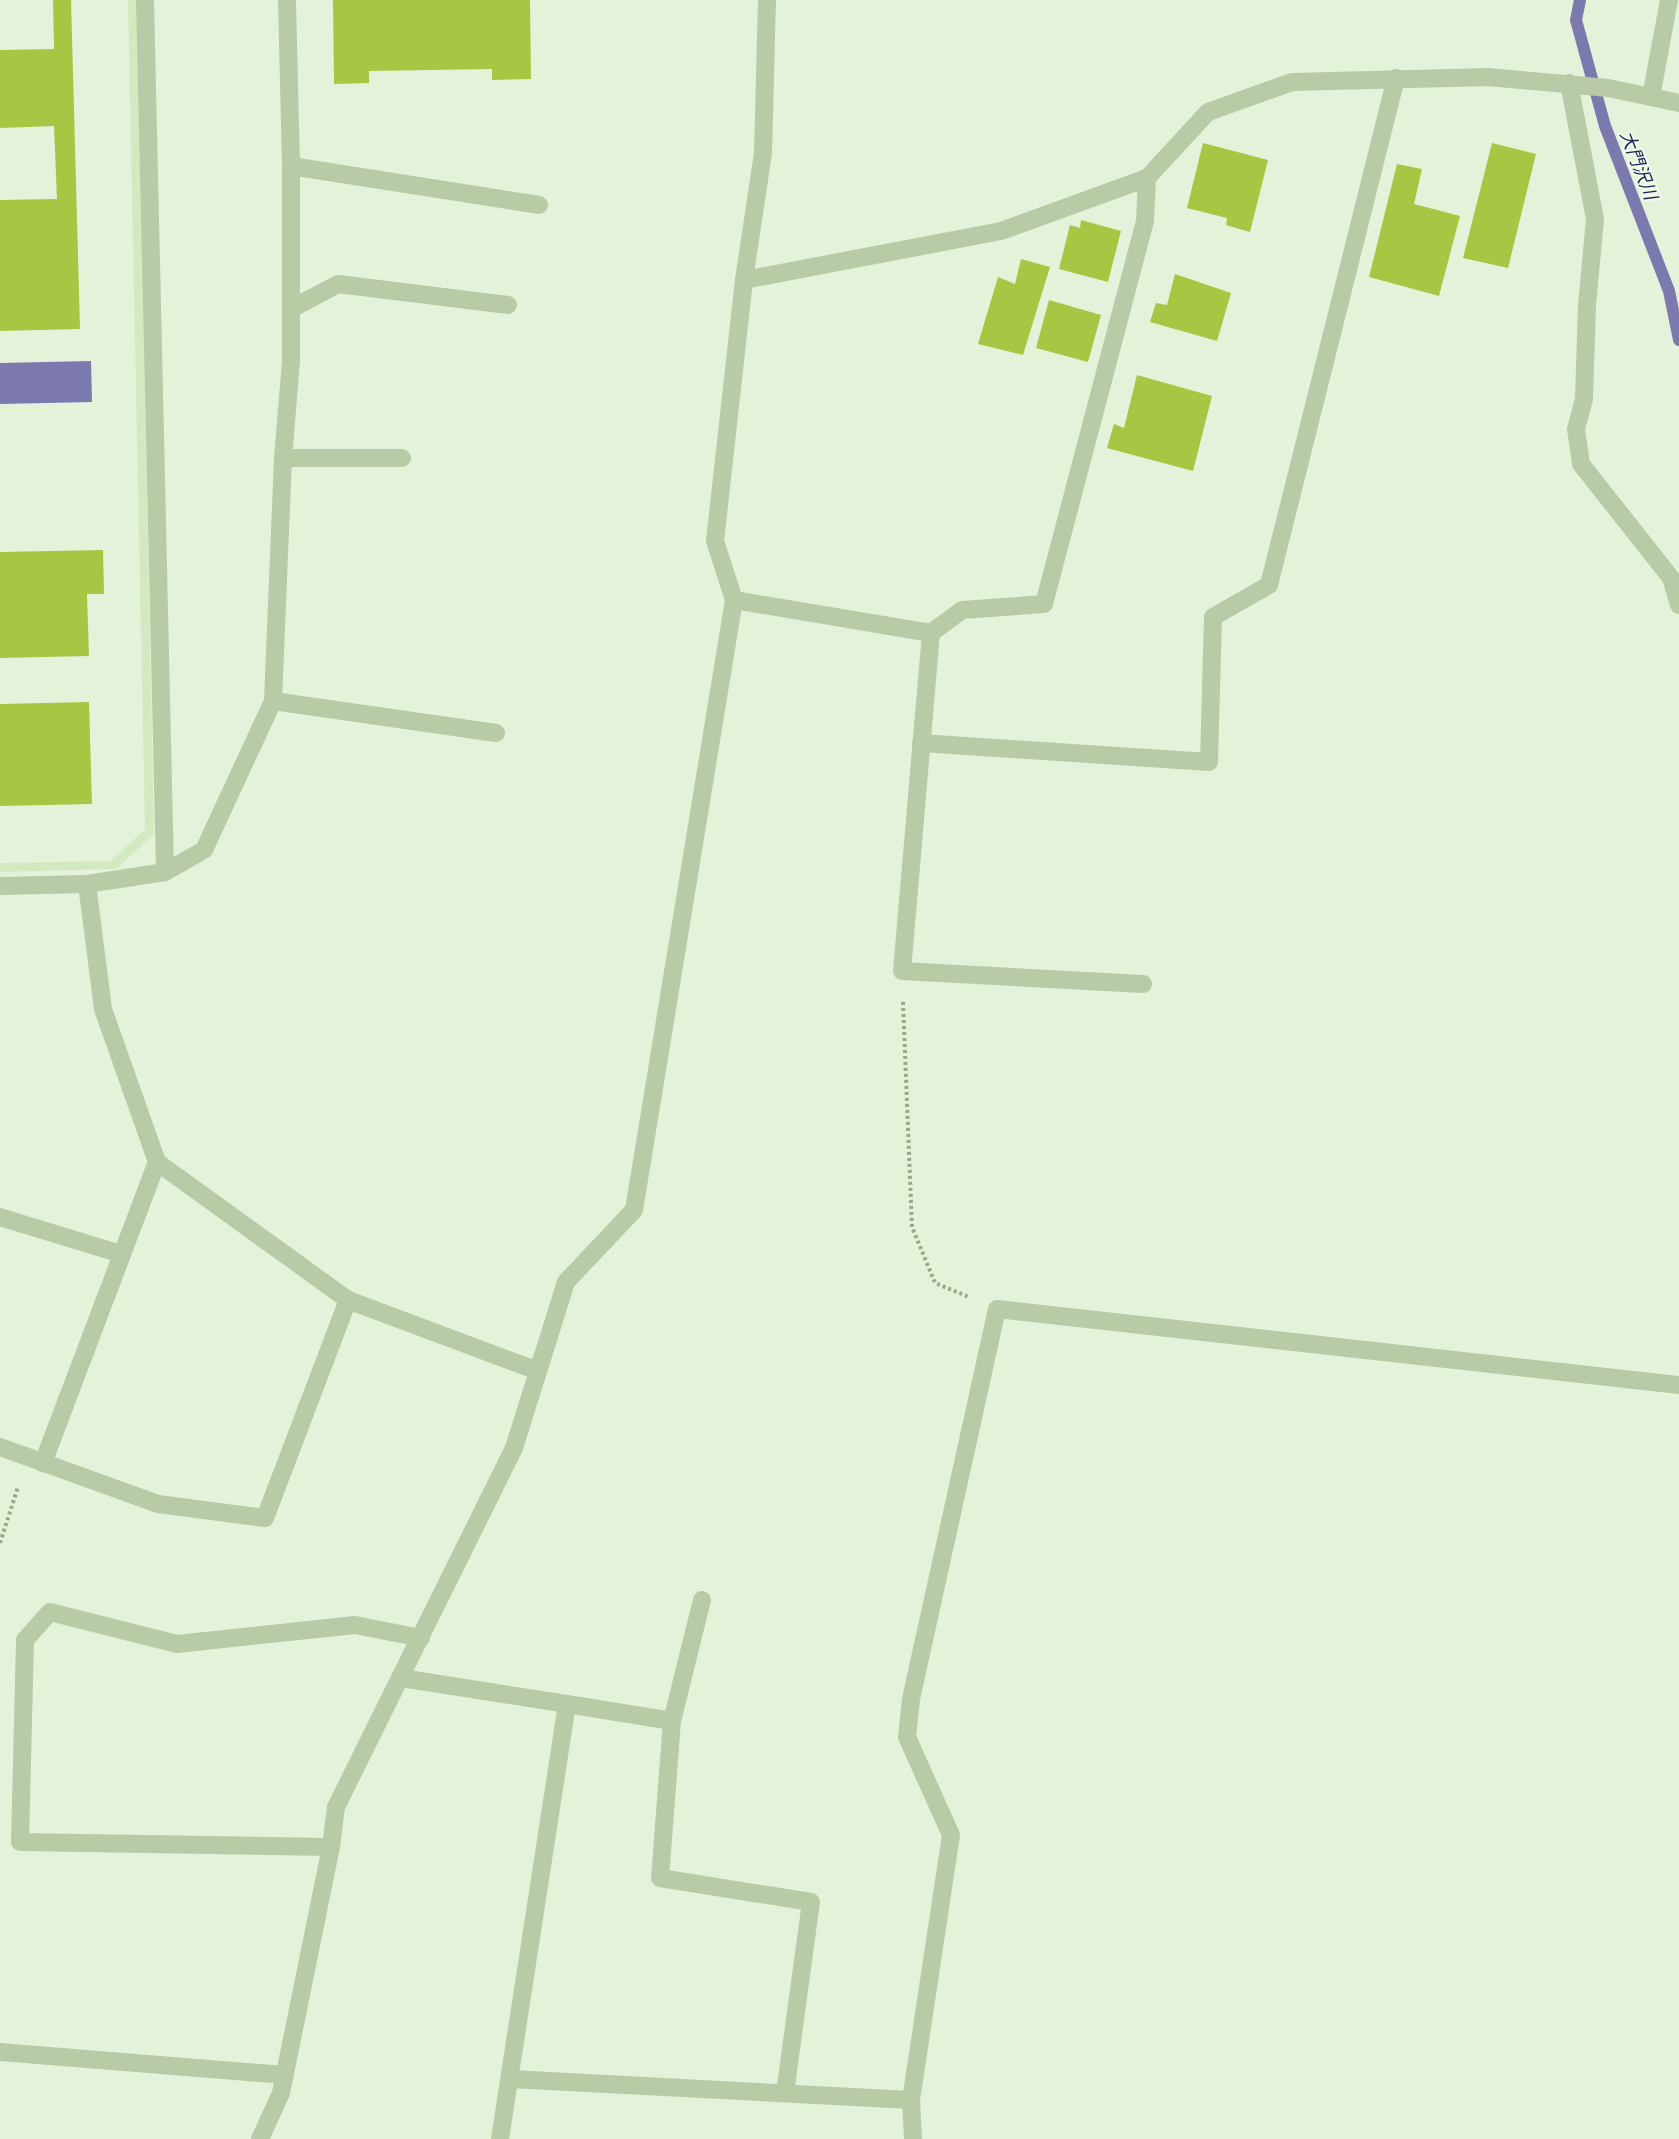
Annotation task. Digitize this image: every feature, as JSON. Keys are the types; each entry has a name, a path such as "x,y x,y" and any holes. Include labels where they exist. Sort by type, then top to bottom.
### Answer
{"street":[{"path":"145,0 165,872"},
{"path":"0,886 87,884 165,872 204,850 273,700 283,458 291,362 291,166 286,0"},
{"path":"260,2139 281,2092 285,2075 331,1847 336,1807 514,1448 566,1282 634,1210 734,600 715,541 744,280 763,153 766,0"},
{"path":"1651,97 1669,0"},
{"path":"744,280 1001,231 1148,178 1208,112 1292,82 1488,77 1608,88 1679,103"},
{"path":"921,743 1209,762 1213,616 1269,585 1396,78"},
{"path":"1576,85 1595,219 1587,305 1584,399 1576,429 1581,465 1671,578 1679,605"},
{"path":"291,166 539,205"},
{"path":"734,600 931,633 962,610 1044,604 1145,221 1148,178"},
{"path":"291,309 338,284 508,305"},
{"path":"283,458 402,458"},
{"path":"931,633 902,971 1143,984"},
{"path":"273,700 496,733"},
{"path":"87,884 103,1009 157,1162 348,1300 537,1371"},
{"path":"36,1460 157,1162"},
{"path":"0,1217 121,1254"},
{"path":"0,1447 158,1504 265,1518 348,1300"},
{"path":"913,2139 911,2100 951,1835 907,1737 911,1699 997,1309 1679,1385"},
{"path":"702,1600 672,1721 660,1878 811,1902 785,2093"},
{"path":"331,1847 20,1842 25,1640 50,1612 177,1644 356,1625 421,1638"},
{"path":"400,1678 672,1721"},
{"path":"500,2139 567,1704"},
{"path":"0,2052 285,2075"},
{"path":"511,2079 911,2100"}],"path":[{"path":"902,971 912,1227 934,1283 997,1309"},
{"path":"0,1543 36,1460"}],"shaded area":[{"path":"128,0 137,0 154,834 116,869 0,872 0,863 111,861 145,829"},
{"path":"91,361 92,402 0,404 0,363"}],"building":[{"path":"53,0 71,0 80,329 0,331 0,200 57,199 54,126 0,128 0,50 54,49"},
{"path":"333,0 530,0 531,79 492,80 492,69 369,71 369,83 334,84"},
{"path":"1203,143 1268,160 1250,232 1226,225 1227,218 1187,208"},
{"path":"1492,143 1536,154 1508,268 1463,258"},
{"path":"1397,164 1422,169 1414,204 1460,216 1439,296 1369,277"},
{"path":"1081,220 1121,231 1108,282 1059,269 1070,225 1080,228"},
{"path":"1021,259 1050,267 1023,355 978,344 998,277 1015,284"},
{"path":"1175,274 1231,293 1217,341 1150,322 1156,303 1167,305"},
{"path":"1049,300 1101,315 1088,362 1036,348"},
{"path":"1137,375 1212,396 1193,471 1107,448 1114,424 1124,428"},
{"path":"103,550 104,594 87,594 89,656 0,658 0,552"},
{"path":"89,702 92,804 0,806 0,704"}],"waterway":[{"name":"大門沢川","path":"1580,0 1576,20 1605,126 1669,291 1679,340"}]}
